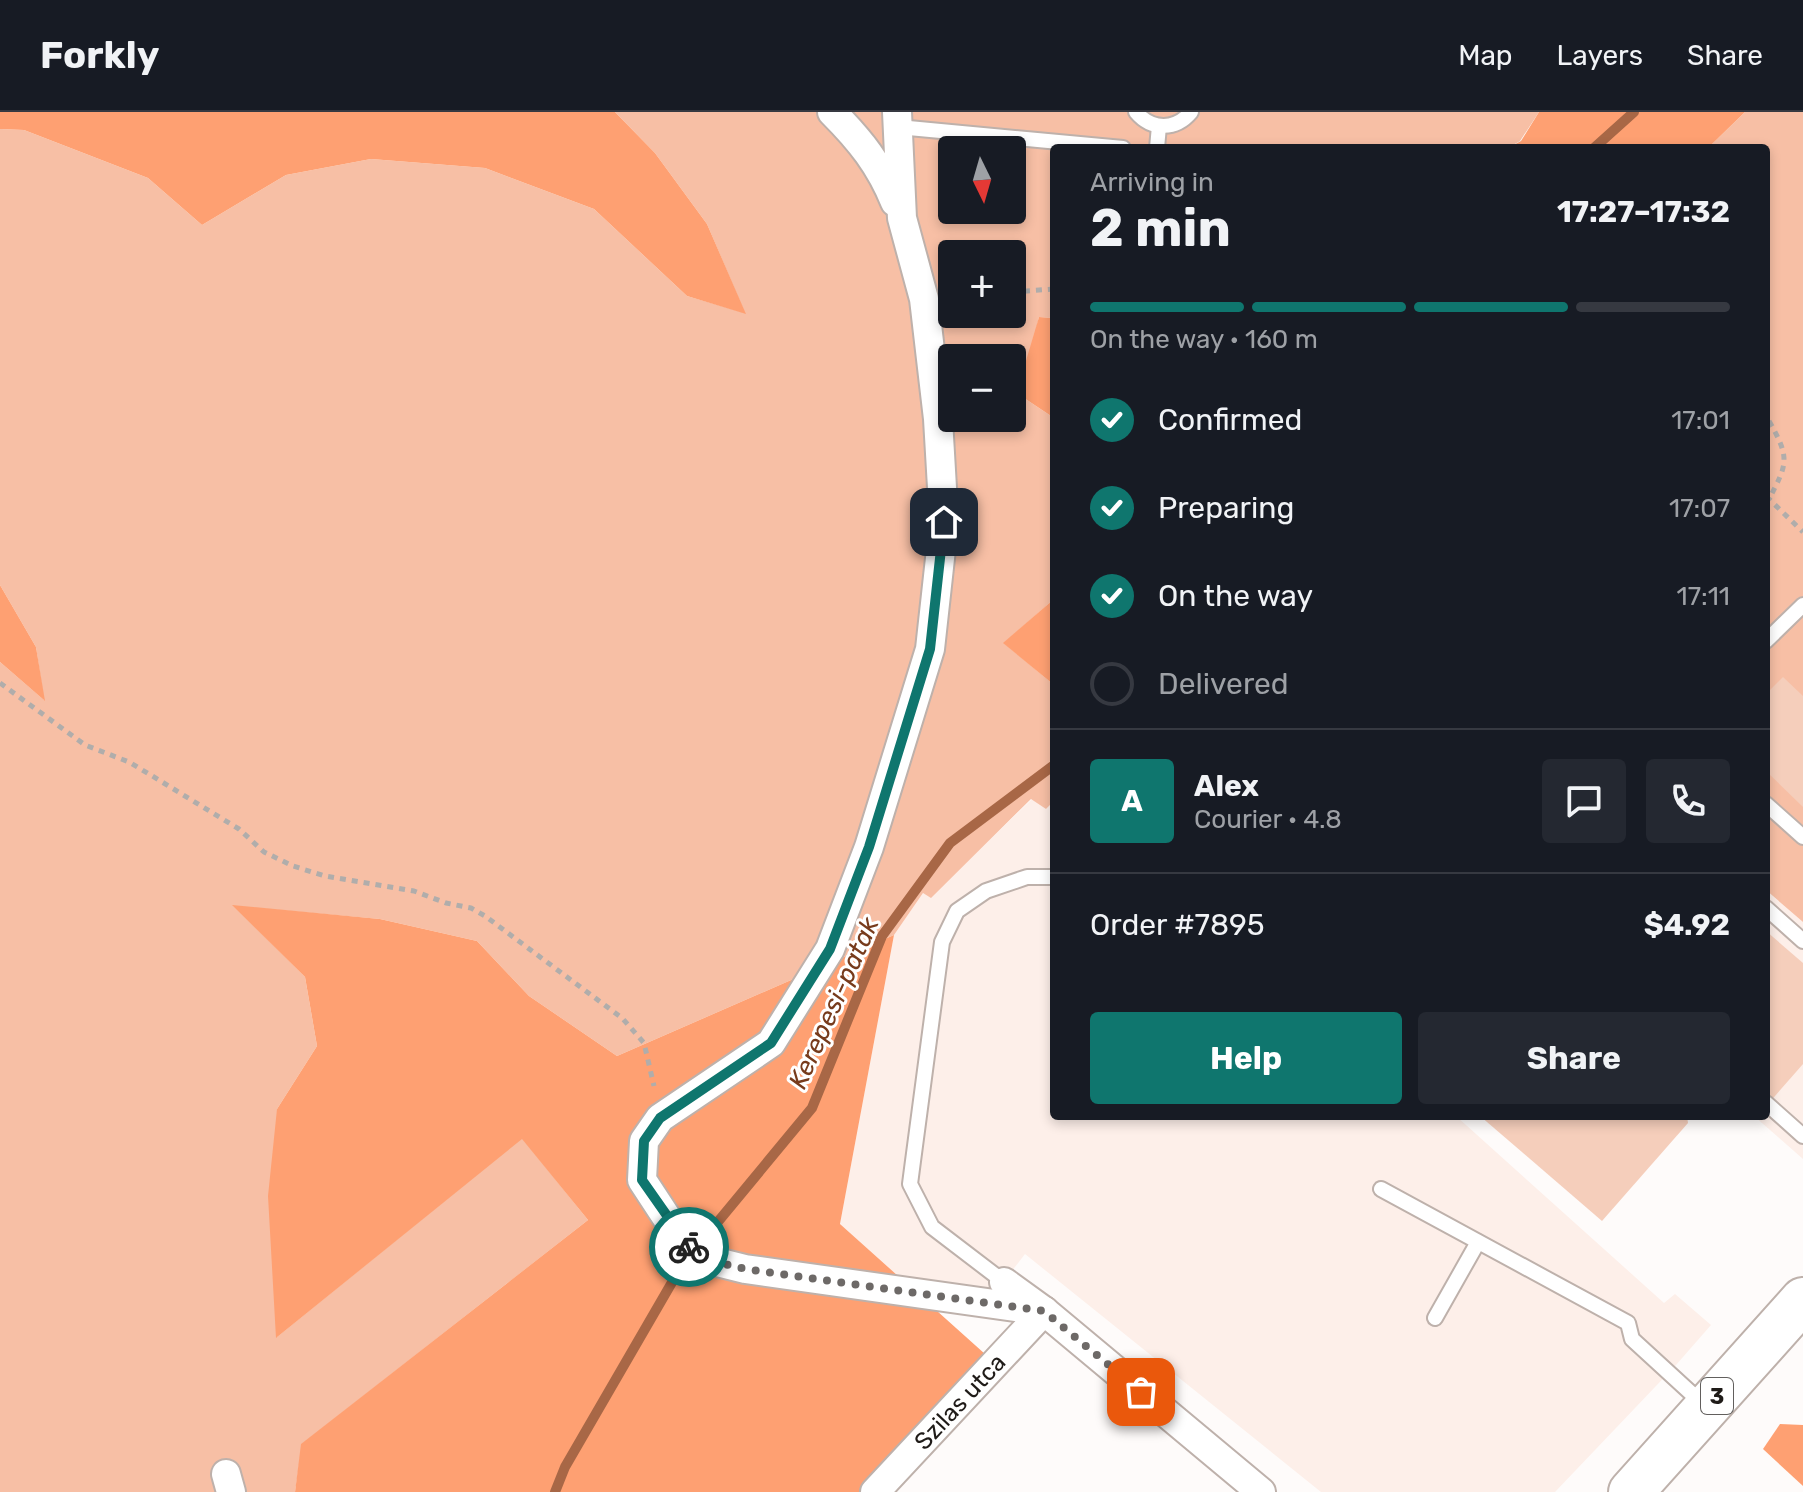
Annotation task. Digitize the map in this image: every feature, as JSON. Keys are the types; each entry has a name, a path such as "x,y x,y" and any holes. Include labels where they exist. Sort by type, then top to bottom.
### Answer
{"main road":[{"name":"3","path":"1631,1492 1803,1300"}],"street":[{"path":"832,112 857,137 884,173 902,218 924,299 938,419 944,522 930,649 869,847 830,949 771,1043 660,1118 644,1141 642,1180 684,1244 705,1259 745,1269 1044,1311"},
{"path":"897,120 902,218"},
{"path":"1004,1282 1044,1311 1261,1492"},
{"name":"Szilas utca","path":"875,1492 1044,1311"}],"lane":[{"path":"1136,112 1149,123 1159,126 1181,122 1191,112"},
{"path":"897,120 1091,144"},
{"path":"1157,144 1159,126"},
{"path":"1770,637 1803,605"},
{"path":"1770,808 1803,837"},
{"path":"1004,1282 932,1227 910,1184 942,942 957,911 986,891 1027,877 1050,877"},
{"path":"1770,912 1803,941"},
{"path":"1770,1106 1802,1131"},
{"path":"1381,1189 1628,1323 1632,1339 1707,1408"},
{"path":"1435,1318 1478,1242"}],"path":[{"path":"1026,291 1050,289"},
{"path":"1770,423 1784,453 1785,468 1770,496"},
{"path":"1770,502 1803,532"},
{"path":"0,683 85,745 129,762 239,829 264,852 293,866 325,876 414,891 471,908 485,916 622,1018 644,1043 660,1118"}],"shaded area":[{"path":"0,112 615,112 655,153 707,224 746,314 687,296 594,209 485,168 371,159 286,175 202,225 148,178 24,130 0,129"},
{"path":"615,112 1539,112 1515,144 1050,144 1050,318 1039,317 1026,374 1026,344 938,344 938,432 1026,432 1026,399 1050,415 1050,603 1004,643 1050,682 1050,805 1046,809 1031,799 931,898 923,893 894,935 617,1056 529,996 477,941 380,919 234,906 305,977 317,1046 277,1109 277,1337 522,1138 588,1220 302,1444 295,1492 0,1492 0,662 44,700 36,647 0,585 0,129 24,130 148,178 202,225 286,175 371,159 485,168 594,209 687,296 745,313 707,224 655,153"},
{"path":"1539,112 1745,112 1712,144 1515,144 1521,141"},
{"path":"1745,112 1803,112 1803,922 1770,893 1770,144 1712,144"},
{"path":"1039,317 1050,318 1050,415 1026,399 1026,361"},
{"path":"0,585 36,647 45,701 0,662"},
{"path":"1050,602 1050,682 1003,643"},
{"path":"1032,799 1046,809 1050,805 1050,1120 1460,1120 1664,1303 1675,1294 1711,1325 1555,1492 1321,1492 1025,1254 998,1289 900,1279 840,1224 894,935 923,893 931,897"},
{"path":"1770,893 1803,922 1803,1159 1759,1120 1770,1120"},
{"path":"232,905 380,919 477,941 529,996 617,1056 894,935 840,1224 985,1354 861,1492 295,1492 301,1444 588,1220 522,1139 276,1338 268,1196 277,1109 317,1046 305,977"},
{"path":"1780,1424 1803,1425 1803,1486 1763,1449"}],"building":[{"path":"1783,677 1803,696 1803,807 1770,775 1770,690"},
{"path":"1770,934 1803,963 1803,1064 1770,1102"},
{"path":"1485,1120 1688,1120 1602,1221"}],"waterway":[{"name":"Kerepesi-patak","path":"1598,144 1634,112"},
{"name":"Kerepesi-patak","path":"702,1241 812,1108 882,936 950,843 1050,768"},
{"name":"Kerepesi-patak","path":"555,1492 565,1467 678,1272"}],"way so far":[{"path":"689,1247 705,1259 745,1269 1044,1311 1141,1392"}],"route":[{"path":"689,1247 642,1180 644,1141 660,1118 771,1043 830,949 869,847 930,649 944,522"}]}
